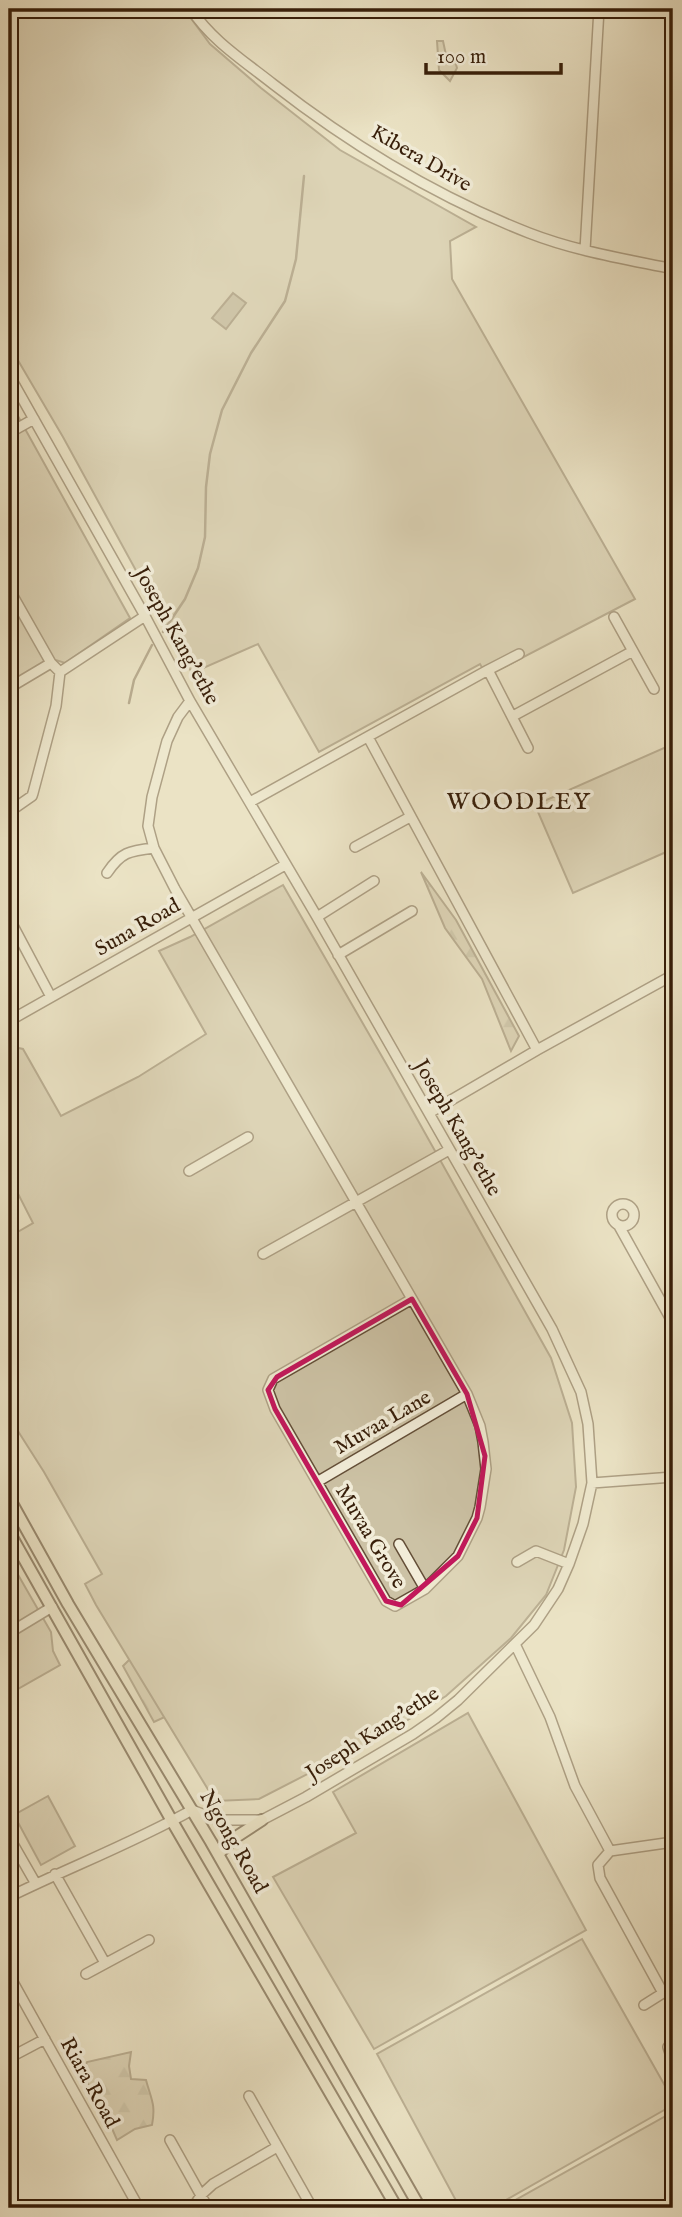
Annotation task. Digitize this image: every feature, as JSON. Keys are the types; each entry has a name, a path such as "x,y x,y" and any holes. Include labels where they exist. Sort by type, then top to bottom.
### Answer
{"main road":[{"name":"Ngong Road","path":"9,1498 68,1604 218,1854 419,2208"},
{"name":"Ngong Road","path":"9,1532 172,1821 397,2208"},
{"path":"218,1854 236,1837 262,1820"}],"street":[{"name":"Kibera Drive","path":"191,9 220,43 316,118 450,198 530,233 586,250 673,269"},
{"path":"586,250 599,9"},
{"name":"Joseph Kang'ethe","path":"9,375 190,701 317,917 552,1329 573,1371 586,1414 592,1483 583,1524 558,1589 534,1625 458,1700 413,1734 262,1820"},
{"path":"9,433 34,419"},
{"path":"9,589 51,663 60,672"},
{"path":"9,812 32,796 56,706 60,672 145,616"},
{"path":"614,617 654,689"},
{"path":"513,716 633,651"},
{"path":"250,802 519,654"},
{"path":"9,688 51,663"},
{"path":"488,670 528,748"},
{"path":"190,701 178,717 167,741 152,797 148,826 154,848 191,918 412,1299"},
{"path":"368,737 537,1050"},
{"path":"355,847 410,817"},
{"path":"107,873 116,860 128,852 154,848"},
{"name":"Suna Road","path":"9,1021 285,865"},
{"path":"317,917 374,881"},
{"path":"338,955 412,911"},
{"path":"9,918 51,997"},
{"path":"429,1114 537,1050 673,975"},
{"path":"189,1171 248,1138"},
{"path":"263,1254 449,1150"},
{"path":"619,1226 673,1323"},
{"name":"Muvaa Grove","path":"412,1299 467,1394 480,1426 485,1456 485,1481 474,1525 458,1556 425,1589 401,1605 389,1604 270,1399 268,1391 271,1380 412,1299"},
{"name":"Muvaa Lane","path":"317,1482 467,1394"},
{"path":"592,1483 673,1477"},
{"path":"399,1544 425,1589"},
{"path":"517,1562 536,1551 569,1564"},
{"path":"9,1633 52,1607"},
{"path":"514,1644 551,1717 571,1778 610,1851"},
{"path":"9,1897 144,1836 192,1810 218,1819 262,1820"},
{"path":"9,1837 36,1884"},
{"path":"663,1993 600,1878 598,1865 610,1851 673,1842"},
{"path":"55,1874 105,1963"},
{"path":"86,1974 149,1940"},
{"name":"Riara Road","path":"9,1975 139,2208"},
{"path":"644,2005 673,1987"},
{"path":"9,2058 45,2039"},
{"path":"673,2042 668,2047 673,2062"},
{"path":"250,2096 310,2204"},
{"path":"170,2140 208,2208"},
{"path":"193,2208 201,2195 213,2184 277,2147"}],"highlighted area":[{"path":"412,1299 467,1394 485,1456 477,1518 458,1556 401,1605 386,1601 275,1409 268,1390 277,1377"}],"green space":[{"path":"9,9 184,9 210,44 340,150 476,227 450,241 452,279 635,599 487,676 480,664 319,752 258,644 192,673 63,437 9,345"},
{"path":"437,41 443,41 446,55 453,55 457,68 450,81 439,70"},
{"path":"9,400 130,618 65,663 56,660 9,689"},
{"path":"673,744 673,849 573,893 535,805"},
{"path":"421,872 456,920 519,1036 511,1051 482,979 445,928"},
{"path":"283,885 551,1358 572,1423 576,1487 564,1550 546,1595 511,1638 446,1696 387,1733 259,1799 215,1801 96,1605 85,1584 102,1574 9,1417 9,1237 33,1223 9,1176 9,1046 23,1049 61,1116 138,1077 206,1034 159,951 190,937"},
{"path":"9,1559 51,1632 53,1651 60,1665 9,1694"},
{"path":"133,1656 169,1715 154,1722 123,1666"},
{"path":"468,1713 586,1930 374,2049 273,1877 356,1833 333,1792"},
{"path":"48,1796 75,1846 41,1865 14,1815"},
{"path":"582,1939 673,2100 673,2105 492,2208 460,2208 377,2054"},
{"path":"131,2052 131,2079 146,2080 153,2107 152,2125 135,2129 117,2140 83,2073 87,2062"},
{"path":"673,2112 673,2208 501,2208"}],"shaded area":[{"path":"233,293 246,303 226,329 212,318"}],"waterway":[{"path":"163,632 185,599 198,568 205,537 210,454 222,410 251,353 285,301 296,259 304,176"},
{"path":"129,703 134,680 152,645"}],"district":[{"name":"WOODLEY","path":"519,802"}]}
